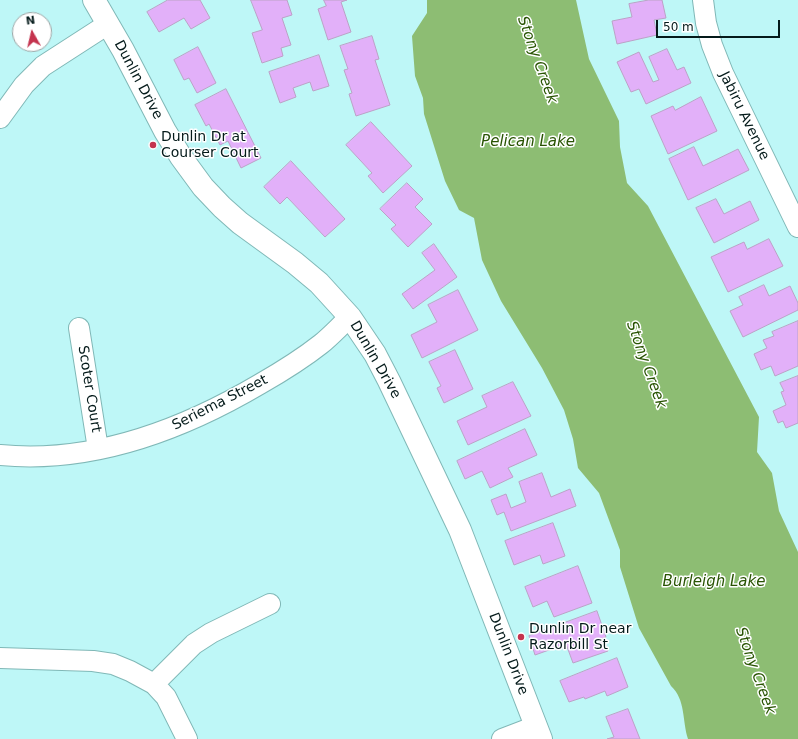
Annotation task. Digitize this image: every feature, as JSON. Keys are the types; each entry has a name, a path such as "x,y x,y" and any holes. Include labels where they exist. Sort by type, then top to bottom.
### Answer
{"street":[{"name":"Dunlin Drive","path":"94,0 123,50 165,131 181,157 203,186 222,207 240,223 319,282 350,318 375,354 390,381 448,504 539,732"},
{"name":"Jabiru Avenue","path":"703,0 706,23 712,45 723,73 798,227"},
{"path":"0,118 24,85 43,66 108,24"},
{"name":"Seriema Street","path":"0,455 54,456 98,449 144,438 170,429 192,420 243,394 286,369 322,344 350,318"},
{"name":"Scoter Court","path":"79,328 98,449"},
{"path":"154,684 194,644 211,633 270,604"},
{"path":"0,658 93,660 113,664 130,671 154,684 166,697 187,739"},
{"path":"502,739 539,732"}],"water":[{"name":"Pelican Lake","path":"427,0 576,0 589,59 619,121 620,147 627,183 648,206 759,417 757,452 772,473 779,511 798,552 798,739 688,739 679,698 639,628 620,567 620,550 599,493 578,468 573,439 564,410 542,368 501,301 482,260 474,218 459,210 445,181 424,114 423,98 415,76 412,36 427,13"}],"building":[{"path":"168,0 200,0 210,18 191,29 184,18 159,32 147,12"},
{"path":"251,0 287,0 292,15 282,18 291,45 281,48 283,56 262,63 252,33 262,30"},
{"path":"324,0 347,0 341,2 351,32 328,40 318,9 326,6"},
{"path":"649,0 662,0 666,18 654,20 657,35 617,44 612,21 632,17 629,4"},
{"path":"372,36 379,59 375,60 390,105 356,116 349,94 352,93 344,70 348,69 340,46"},
{"path":"198,47 216,83 197,93 189,78 184,80 174,60"},
{"path":"667,49 677,70 684,67 691,83 646,104 639,89 631,92 617,62 639,52 653,82 659,80 649,57"},
{"path":"319,55 329,86 313,91 310,82 293,88 296,97 280,103 269,72"},
{"path":"226,89 261,158 241,168 228,141 220,145 209,124 206,126 195,105"},
{"path":"701,97 717,131 668,154 651,116 673,106 675,110"},
{"path":"371,122 412,166 383,193 368,176 372,173 346,145"},
{"path":"694,147 703,166 738,149 749,170 688,200 669,159"},
{"path":"291,161 345,219 325,237 287,197 280,204 264,187"},
{"path":"407,183 423,199 415,207 432,224 408,247 391,229 396,225 380,209"},
{"path":"716,199 724,214 750,201 759,220 714,243 696,208"},
{"path":"769,239 783,266 728,292 711,257 744,242 747,249"},
{"path":"434,244 457,277 413,309 402,294 435,270 422,253"},
{"path":"764,285 769,296 790,286 798,303 798,310 743,337 730,311 743,305 739,297"},
{"path":"458,290 478,330 422,358 411,335 437,322 428,305"},
{"path":"798,321 798,366 775,376 771,366 761,370 754,354 767,348 763,340 774,336 772,332"},
{"path":"455,350 473,389 444,403 437,388 441,386 429,362"},
{"path":"798,376 798,423 786,428 783,421 778,423 773,411 786,405 781,392 784,391 780,383"},
{"path":"513,382 531,416 468,445 457,421 487,407 482,396"},
{"path":"525,429 537,455 508,468 513,477 490,488 482,471 465,479 457,461"},
{"path":"542,473 551,497 570,489 576,506 511,531 504,512 497,515 491,500 506,494 511,508 526,502 519,482"},
{"path":"553,523 565,556 543,564 540,555 514,565 505,541"},
{"path":"578,566 592,603 554,617 547,601 533,607 525,587"},
{"path":"597,611 606,637 603,638 608,651 573,663 566,644 535,655 529,636"},
{"path":"617,658 628,687 607,696 605,691 585,699 584,697 569,702 560,681"},
{"path":"628,709 640,739 607,739 614,737 606,717"}],"place":[{"name":"Dunlin Dr at Courser Court","path":"153,145"},
{"name":"Dunlin Dr near Razorbill St","path":"521,637"}],"water label":[{"name":"Stony Creek","path":"537,60"},
{"name":"Stony Creek","path":"646,365"},
{"name":"Burleigh Lake","path":"714,582"},
{"name":"Stony Creek","path":"755,671"}]}
